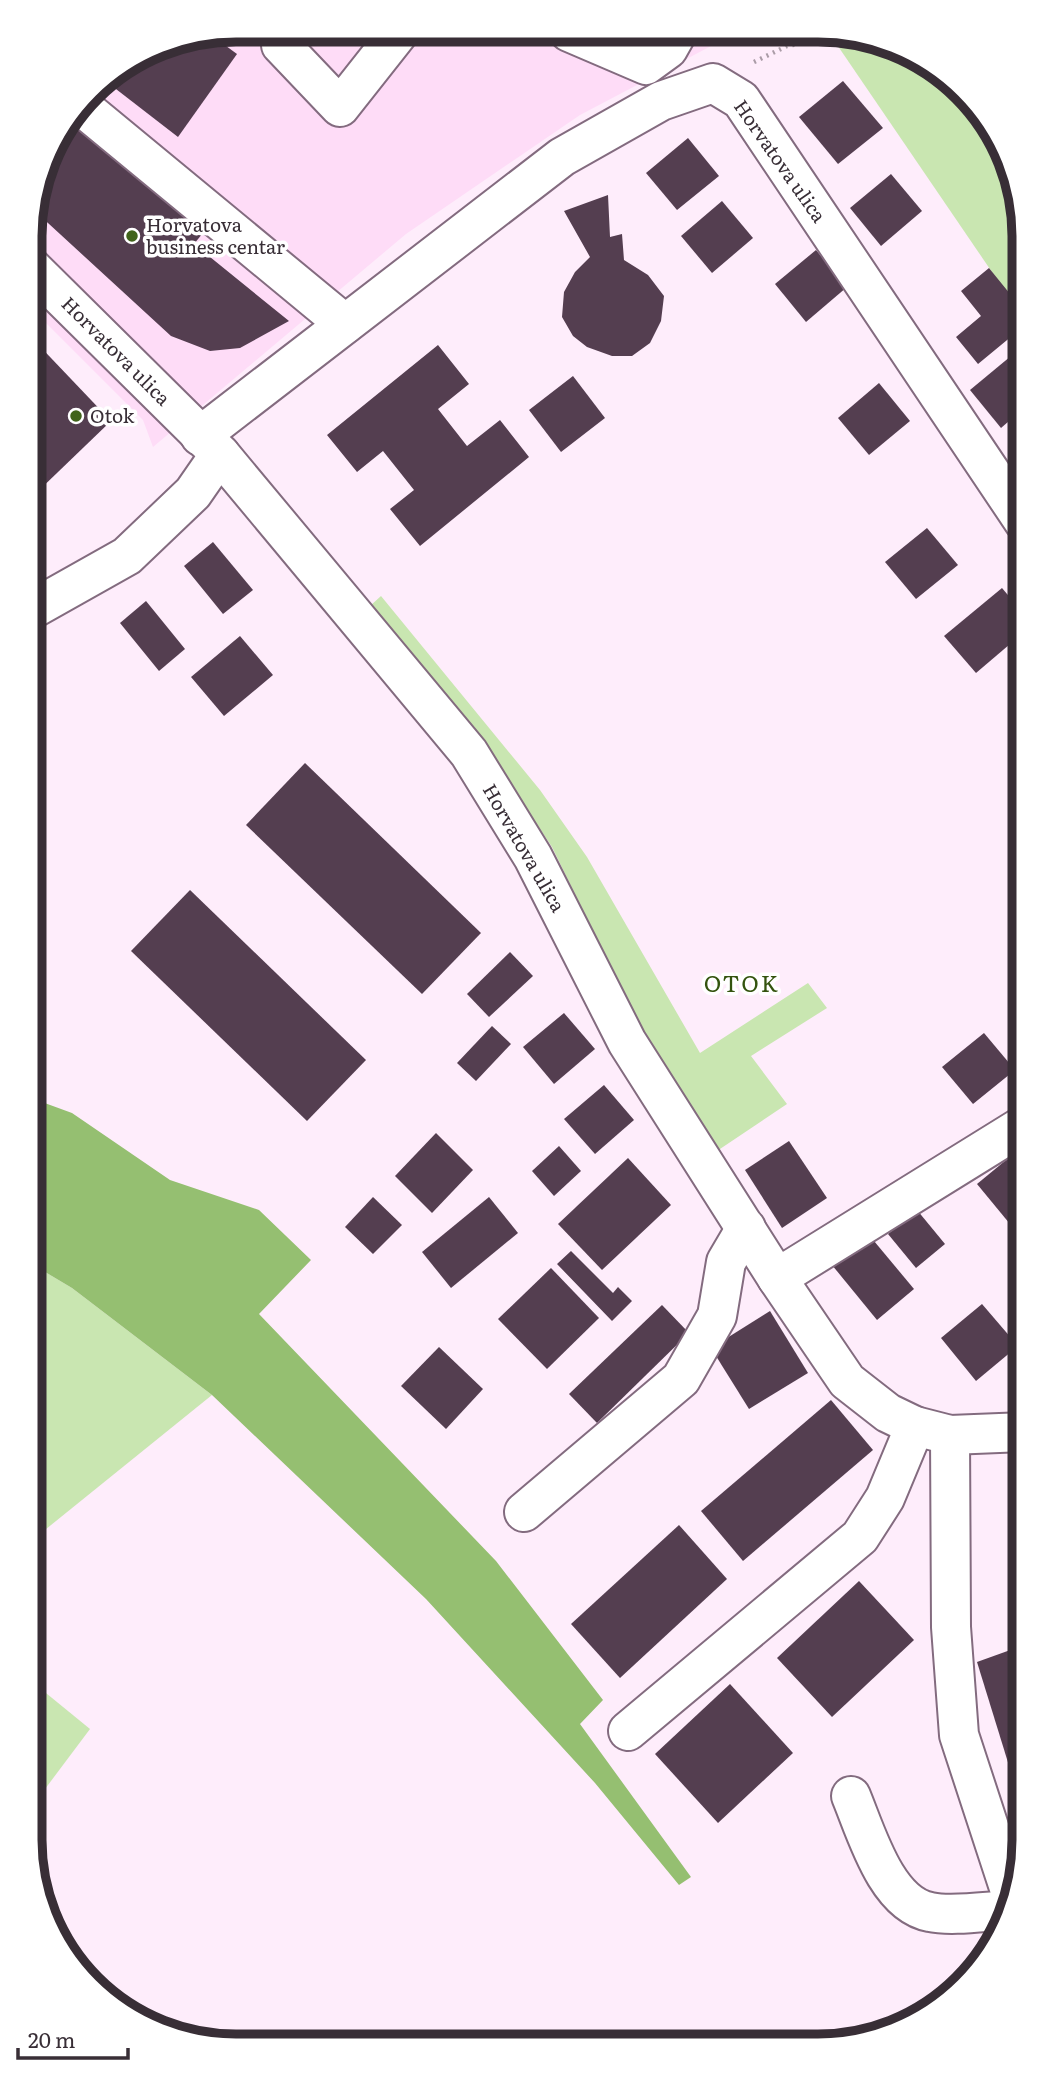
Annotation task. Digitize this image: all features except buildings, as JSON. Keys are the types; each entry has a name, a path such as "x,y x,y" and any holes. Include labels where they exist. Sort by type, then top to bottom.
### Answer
{"street":[{"path":"283,42 281,45 340,107 391,42"},
{"path":"592,42 646,65 672,42"},
{"name":"Horvatova ulica","path":"42,604 127,556 193,493 210,445 345,324 562,156 661,101 713,83 741,100 1012,504"},
{"path":"87,111 345,324"},
{"name":"Horvatova ulica","path":"42,278 210,445 469,753 533,857 627,1042 777,1278 847,1381 888,1413 932,1430 1012,1432"},
{"path":"777,1278 1012,1132"},
{"path":"524,1512 681,1379 717,1316 726,1262 746,1228"},
{"path":"628,1731 860,1537 932,1430"},
{"path":"932,1430 959,1735 1007,1881"},
{"path":"851,1797 884,1874 908,1902 930,1912 998,1910"}],"path":[{"path":"787,46 809,42"}],"shaded area":[{"path":"236,42 726,42 713,45 580,115 406,234 153,447 143,420 42,319 42,236 52,174 68,139 90,108 128,75 174,52"}],"green space":[{"path":"836,43 880,52 926,75 964,108 979,128 1002,174 1010,211 1012,301"},
{"path":"381,596 540,790 587,857 700,1053 808,983 827,1008 751,1056 787,1104 711,1155 616,979 552,847 504,775 370,606"},
{"path":"42,1102 72,1113 170,1180 259,1210 311,1260 259,1314 496,1561 603,1700 580,1724 691,1877 679,1885 595,1783 426,1599 212,1395 72,1288 42,1270"},
{"path":"42,1270 72,1288 212,1395 42,1532"},
{"path":"42,1690 90,1729 42,1793"}],"place":[{"name":"Horvatova business centar","path":"132,236"},
{"name":"Otok","path":"76,416"}],"district":[{"name":"OTOK","path":"742,984"}]}
